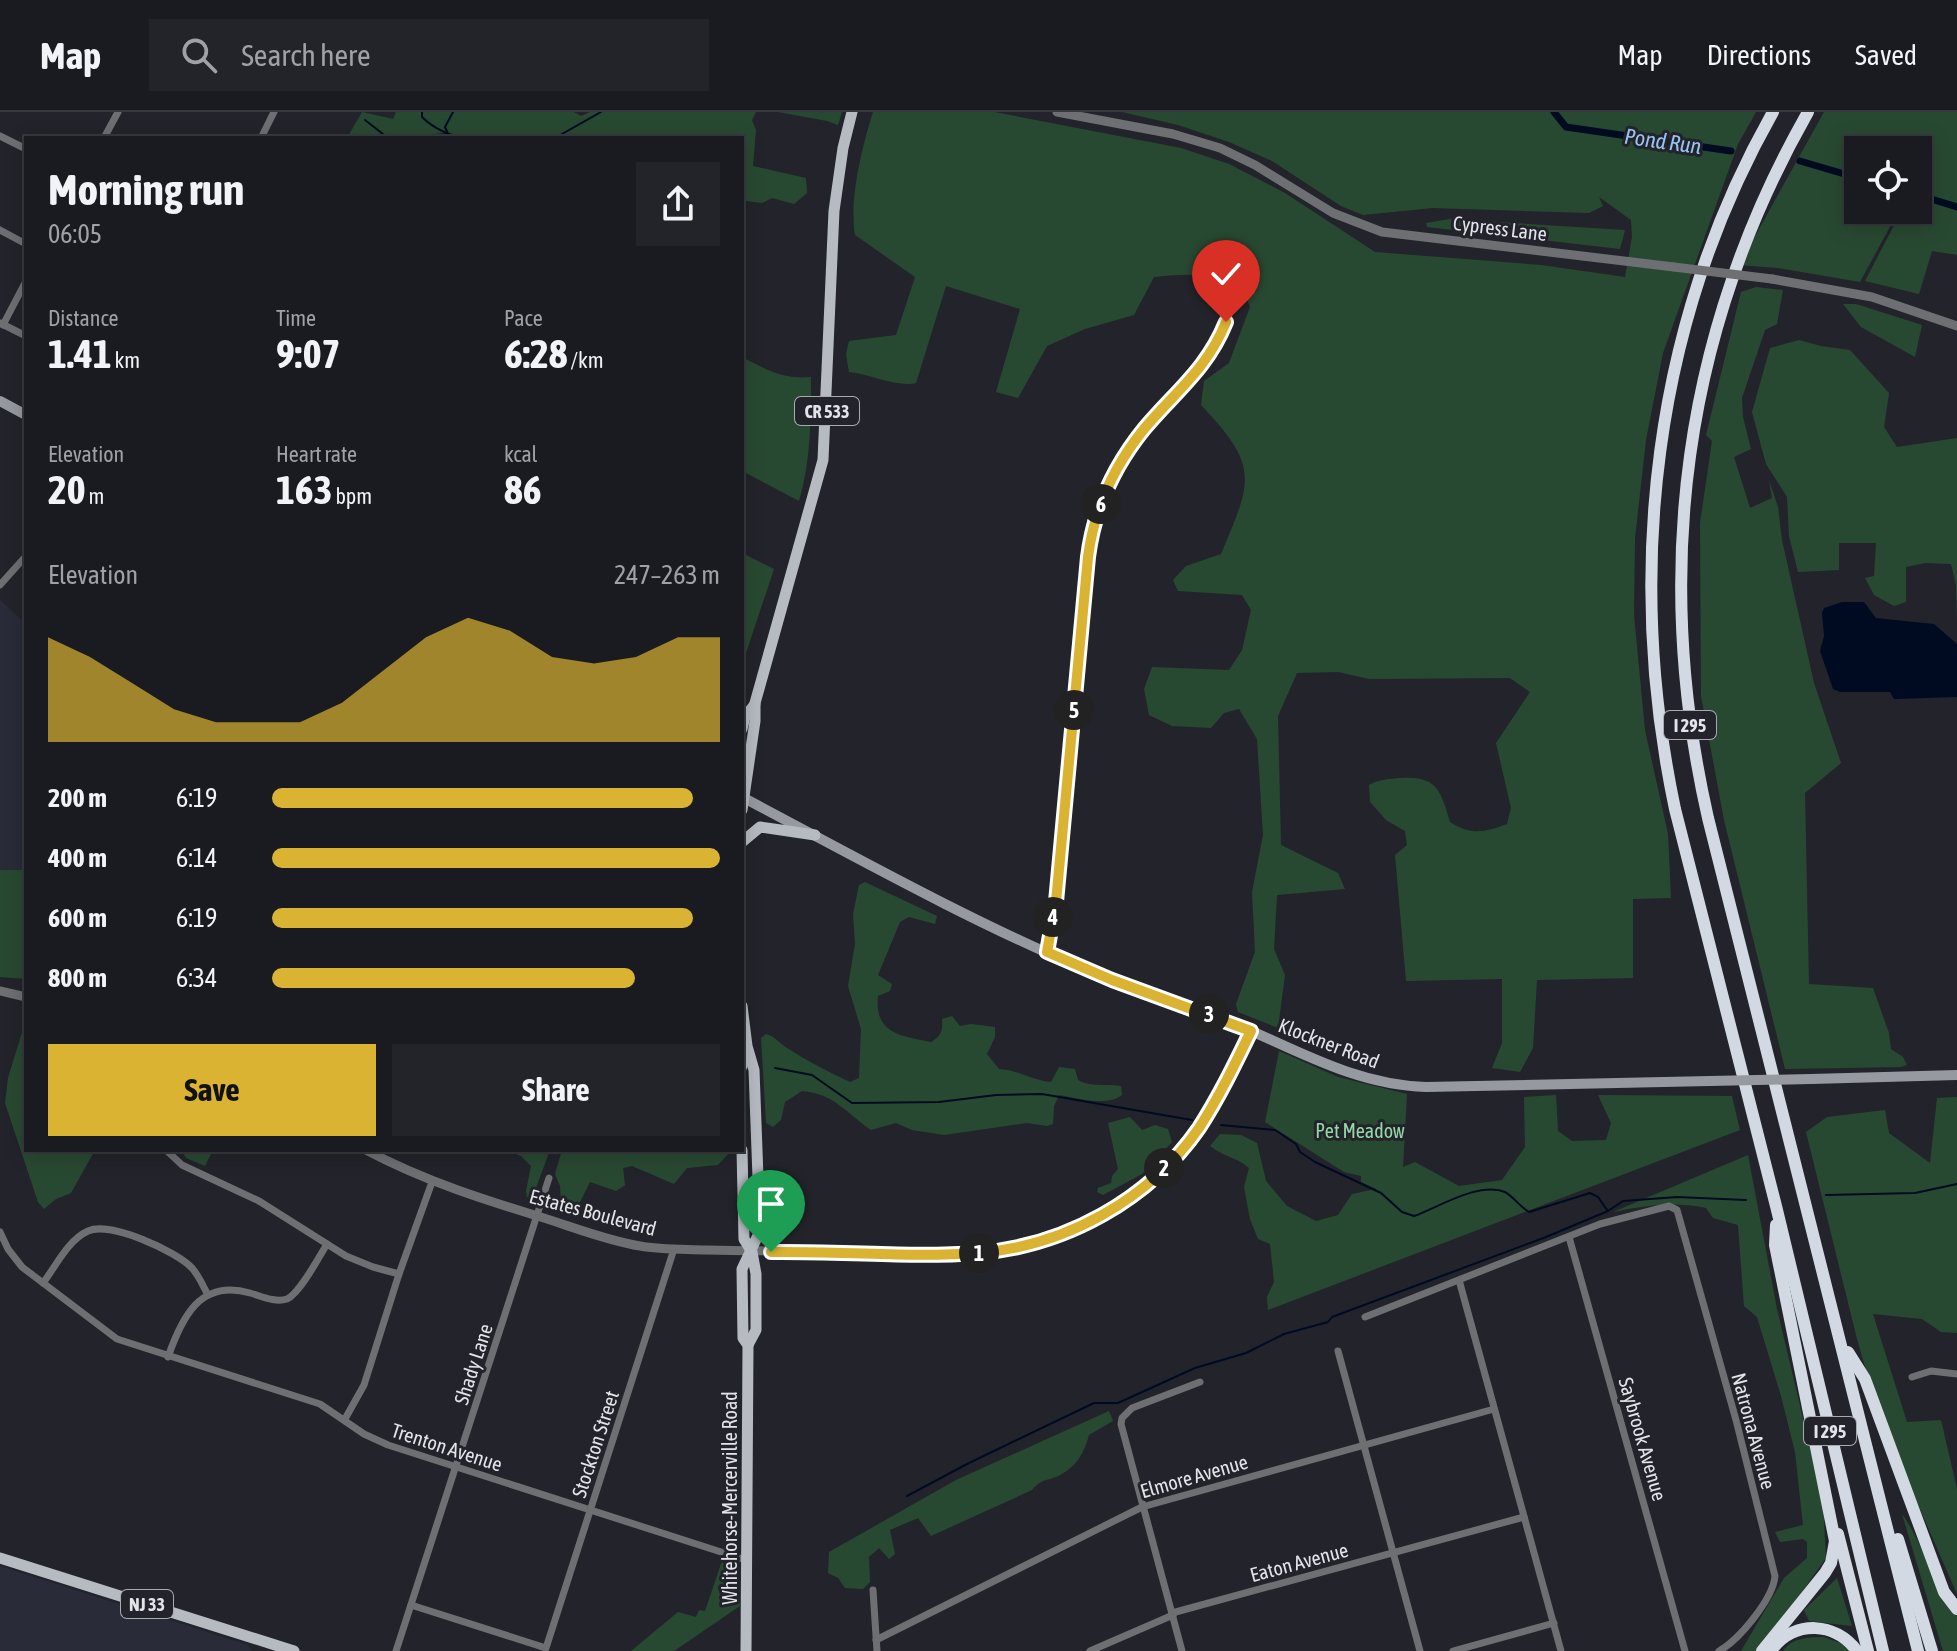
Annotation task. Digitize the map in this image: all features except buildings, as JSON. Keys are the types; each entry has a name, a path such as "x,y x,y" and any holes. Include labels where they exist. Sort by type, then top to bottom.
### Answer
{"highway":[{"name":"I 295","path":"1773,112 1716,230 1680,343 1663,422 1651,535 1653,673 1668,775 1883,1651"},
{"name":"I 295","path":"1808,112 1748,232 1727,290 1706,364 1685,485 1680,552 1680,619 1689,719 1703,796 1852,1382 1924,1648"},
{"path":"1777,1210 1775,1245 1806,1406 1868,1651"},
{"path":"1842,1343 1865,1379 1944,1592 1957,1609"},
{"path":"1762,1651 1831,1563 1835,1541 1826,1489"},
{"path":"1771,1651 1792,1633 1813,1627 1842,1636 1857,1651"}],"main road":[{"name":"CR 533","path":"744,785 755,703 823,460 834,211 843,148 852,112"},
{"path":"0,401 24,414"},
{"name":"CR 533","path":"744,721 755,703"},
{"name":"Klockner Road","path":"744,798 970,916 1047,952 1112,980 1251,1031 1349,1074 1400,1085 1494,1087 1957,1075"},
{"path":"744,840 760,827 815,835"},
{"name":"Whitehorse-Mercerville Road","path":"744,1022 754,1070 760,1231 742,1269 743,1338 748,1345 746,1651"},
{"name":"Whitehorse-Mercerville Road","path":"744,1058 747,1046"},
{"name":"Whitehorse-Mercerville Road","path":"742,1152 744,1239 752,1252"},
{"name":"NJ 33","path":"0,1558 256,1645 294,1651"}],"street":[{"path":"105,136 118,112"},
{"path":"262,136 274,112"},
{"name":"Cypress Lane","path":"1057,112 1173,134 1220,148 1255,165 1342,218 1382,232 1772,279 1872,297 1957,326"},
{"path":"0,136 24,148"},
{"path":"0,230 24,243"},
{"path":"24,285 2,324 24,335"},
{"path":"1047,952 1056,902 1088,557 1097,516 1113,477 1136,440 1203,366 1226,322"},
{"path":"0,585 24,558"},
{"path":"0,991 24,997"},
{"name":"Estates Boulevard","path":"384,1154 432,1182 621,1242 674,1249 752,1252 976,1253 1038,1242 1082,1225 1135,1193 1184,1146 1222,1090 1251,1031"},
{"path":"168,1152 182,1165 242,1192 360,1263 399,1274"},
{"name":"Shady Lane","path":"396,1651 549,1178"},
{"path":"345,1419 364,1385 432,1182"},
{"name":"Natrona Avenue","path":"1569,1237 1600,1224 1669,1206 1677,1210 1736,1420 1775,1576 1773,1587 1740,1635 1719,1651"},
{"path":"43,1283 80,1236 94,1229 110,1228 185,1262 198,1276 208,1295"},
{"name":"Trenton Avenue","path":"0,1232 14,1259 117,1339 305,1398 388,1445 746,1560"},
{"path":"1365,1317 1569,1237"},
{"name":"Saybrook Avenue","path":"1569,1237 1685,1651"},
{"path":"168,1357 187,1313 208,1295 234,1290 275,1300 286,1299 295,1293 327,1244"},
{"name":"Stockton Street","path":"411,1605 546,1648 674,1249"},
{"path":"1459,1280 1561,1651"},
{"path":"1338,1351 1420,1651"},
{"path":"1912,1377 1931,1371 1957,1374"},
{"path":"1182,1651 1121,1430 1122,1418 1132,1408 1200,1382"},
{"name":"Elmore Avenue","path":"876,1640 1142,1507 1494,1409"},
{"name":"Eaton Avenue","path":"1090,1651 1172,1614 1524,1517"},
{"path":"873,1590 877,1651"},
{"path":"1453,1651 1554,1623"}],"shaded area":[{"path":"0,600 24,622 24,870 0,870"},
{"path":"0,1566 248,1645 252,1651 0,1651"}],"green space":[{"path":"362,112 393,119 396,112 574,112 581,116 590,112 756,112 752,120 756,130 753,166 806,178 807,193 794,204 772,198 762,203 744,203 744,136 348,136"},
{"path":"778,112 842,112 838,125"},
{"path":"873,112 994,112 1181,148 1229,164 1285,193 1375,252 1541,265 1625,277 1632,237 1631,220 1599,197 1603,206 1589,213 1433,208 1363,215 1341,206 1272,161 1229,142 1178,125 1122,112 1756,112 1738,144 1663,353 1646,440 1635,538 1634,615 1645,730 1668,834 1671,898 1633,899 1633,978 1537,980 1533,1048 1520,1072 1492,1068 1502,1043 1502,979 1406,981 1395,855 1407,845 1405,831 1386,820 1370,802 1369,785 1388,779 1422,779 1436,787 1450,822 1478,831 1507,824 1511,808 1496,743 1530,692 1510,678 1369,679 1338,672 1297,673 1278,716 1281,845 1338,873 1345,889 1277,895 1274,949 1285,975 1278,1028 1238,1012 1236,1004 1255,952 1252,892 1263,835 1257,739 1239,709 1224,713 1211,728 1172,726 1149,715 1144,689 1152,667 1229,670 1242,650 1251,610 1242,595 1178,591 1173,580 1186,566 1221,554 1244,491 1245,475 1233,444 1201,405 1204,381 1229,363 1250,307 1242,291 1222,280 1187,275 1154,277 1134,315 1085,329 1047,346 1018,398 996,392 1020,309 946,286 916,383 902,384 849,372 846,354 849,341 896,335 915,277 855,235 855,189"},
{"path":"1824,112 1957,112 1957,255 1932,251 1919,294 1865,281 1895,224 1932,224 1932,136 1844,136 1844,224 1891,224 1860,282 1778,268 1739,265"},
{"path":"1450,219 1625,230 1620,249 1427,227 1426,223"},
{"path":"1756,287 1783,290 1777,324 1765,330 1742,398 1751,449 1734,457 1750,508 1772,498 1769,480 1778,507 1782,540 1814,683 1841,763 1805,793 1809,984 1873,988 1889,1033 1891,1049 1903,1057 1907,1065 1901,1067 1785,1069 1724,820 1701,696 1700,523 1712,441 1706,435 1741,292"},
{"path":"1843,304 1856,304 1922,325 1915,357 1861,327"},
{"path":"1799,340 1850,350 1889,393 1884,427 1897,447 1957,438 1957,623 1956,585 1951,564 1925,563 1906,567 1906,602 1894,606 1874,595 1865,578 1874,576 1876,543 1839,543 1839,570 1798,572 1789,536 1787,497 1766,464 1752,412 1770,348"},
{"path":"744,358 783,375 811,377 808,455 799,501 744,472"},
{"path":"744,554 774,569 744,659"},
{"path":"0,870 24,870 24,979 0,977"},
{"path":"865,882 937,916 935,924 909,917 900,922 878,975 892,984 890,991 878,996 880,1018 891,1031 931,1042 941,1033 942,1019 952,1016 960,1026 995,1027 995,1037 987,1054 999,1069 1051,1082 1059,1067 1075,1069 1078,1080 1094,1085 1121,1086 1122,1095 1100,1101 1059,1095 1054,1106 1053,1124 1027,1123 944,1135 912,1130 896,1123 871,1130 831,1100 802,1091 785,1102 781,1120 773,1127 766,1123 761,1038 766,1034 850,1082 859,1078 861,1029 848,986 855,944 853,914 859,885"},
{"path":"24,1026 24,1152 94,1152 71,1193 56,1199 44,1209 38,1202 5,1103 8,1078"},
{"name":"Pet Meadow","path":"1279,1051 1338,1077 1407,1094 1403,1167 1415,1162 1459,1186 1502,1180 1525,1147 1524,1097 1556,1095 1558,1131 1572,1141 1606,1140 1611,1123 1598,1095 1732,1096 1740,1130 1268,1310 1267,1297 1274,1282 1270,1244 1258,1239 1250,1219 1244,1187 1249,1168 1210,1146 1220,1134 1241,1135 1257,1143 1266,1181 1287,1206 1316,1221 1338,1215 1352,1194 1376,1189 1361,1182 1361,1176 1344,1172 1265,1122"},
{"path":"1957,1097 1957,1333 1941,1332 1922,1319 1873,1314 1907,1422 1941,1420 1957,1489 1957,1594 1879,1415 1806,1132 1827,1117 1885,1110 1889,1133 1930,1163 1937,1098"},
{"path":"1130,1117 1142,1130 1155,1125 1168,1129 1172,1142 1142,1174 1103,1195 1097,1192 1098,1188 1111,1183 1118,1169 1108,1123"},
{"path":"182,1152 212,1152 205,1166 186,1158"},
{"path":"511,1152 549,1152 533,1196 527,1197 526,1191 531,1166 521,1156"},
{"path":"561,1152 730,1152 718,1165 687,1168 674,1184 632,1166 623,1168 625,1185 616,1191 590,1182 577,1208 561,1202 555,1174"},
{"path":"1748,1155 1777,1309 1823,1502 1826,1558 1760,1651 1741,1651 1784,1578 1807,1558 1807,1542 1803,1539 1780,1542 1775,1532 1803,1525 1795,1452 1757,1317 1744,1306 1738,1225 1713,1218 1706,1208 1694,1206 1659,1205 1613,1212"},
{"path":"1109,1411 1113,1421 1089,1435 1079,1458 1060,1475 931,1536 918,1518 890,1530 895,1554 889,1559 879,1548 869,1557 870,1582 863,1589 845,1588 838,1578 828,1573 829,1552 956,1480"},
{"path":"1902,1514 1948,1603 1957,1614 1957,1651 1943,1651"},
{"path":"723,1558 739,1570 740,1606 674,1651 631,1651 678,1612 696,1617 699,1610 705,1611"},
{"path":"1837,1578 1852,1626 1809,1621 1804,1610"},
{"path":"1824,1637 1848,1646 1851,1651 1783,1651 1796,1641"}],"water":[{"path":"1842,602 1864,602 1876,618 1934,624 1957,644 1957,697 1894,699 1890,692 1840,692 1833,689 1820,651 1824,636 1822,613 1824,608"}],"waterway":[{"path":"422,112 422,117 438,129 456,136"},
{"path":"422,136 448,134 445,127 453,112"},
{"path":"559,136 601,112"},
{"name":"Pond Run","path":"1554,112 1566,127 1731,151"},
{"path":"365,120 385,136"},
{"name":"Pond Run","path":"1800,161 1844,174"},
{"name":"Pond Run","path":"1932,199 1957,207"},
{"path":"775,1068 812,1075 852,1103 939,1102 996,1095 1042,1094 1192,1120"},
{"path":"1221,1125 1275,1130 1315,1162 1381,1193 1402,1212 1414,1216 1483,1190 1505,1192 1529,1212 1590,1193 1598,1197 1607,1210"},
{"path":"1826,1195 1915,1193 1957,1184"},
{"path":"907,1496 1094,1403 1118,1403 1195,1368 1246,1353 1284,1334 1328,1322 1332,1317 1546,1237 1608,1211 1623,1201 1677,1197 1746,1200"}],"route":[{"path":"771,1252 976,1253 1018,1247 1063,1234 1118,1205 1170,1162 1211,1108 1251,1031 1081,968 1047,952 1056,902 1091,536 1104,496 1123,459 1146,427 1203,366 1226,322"}]}
